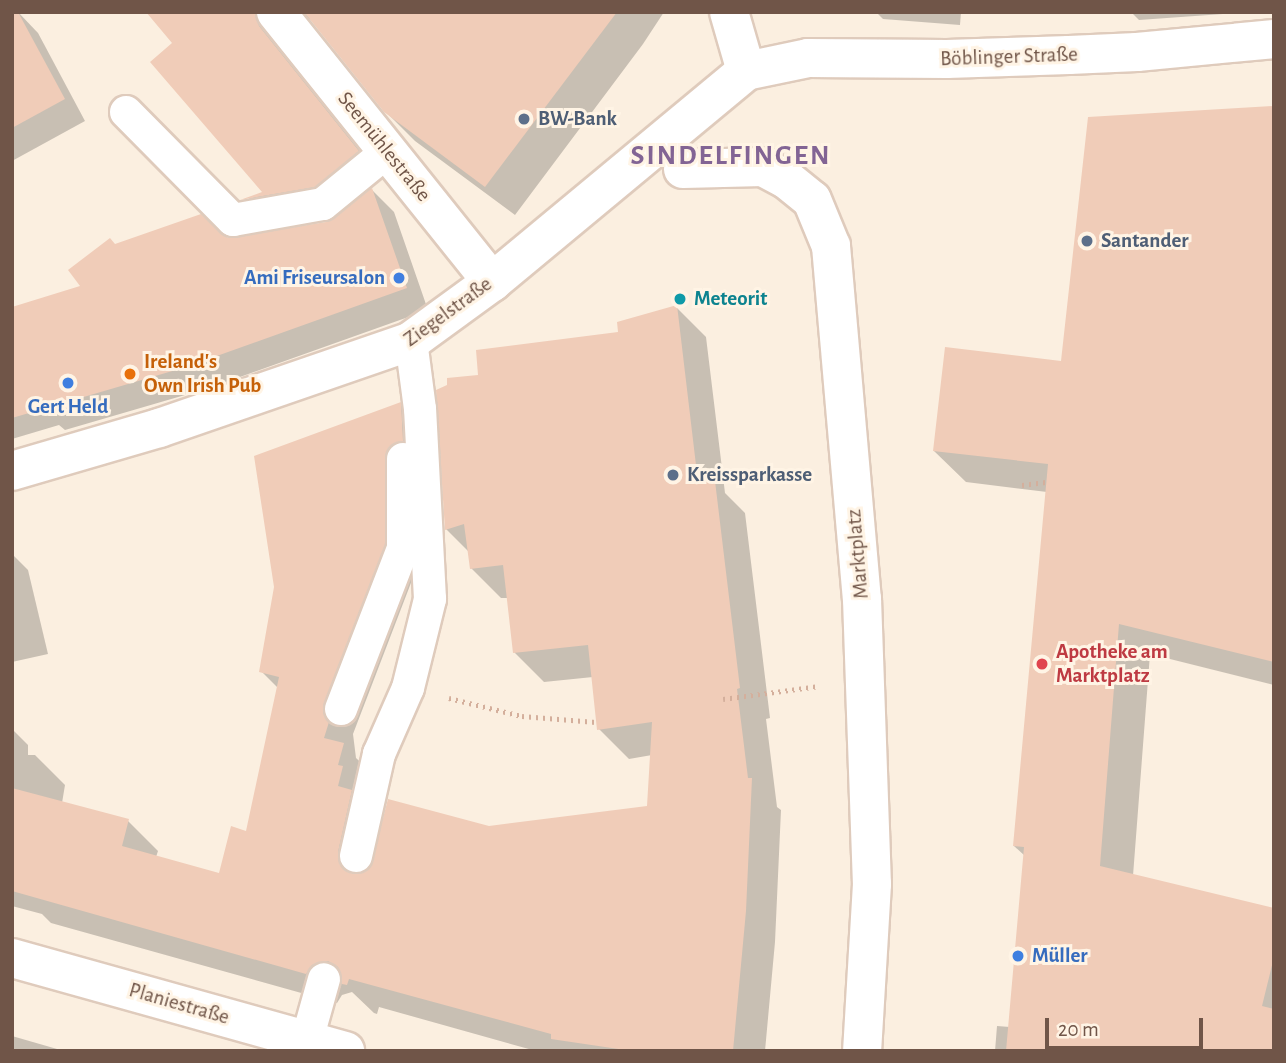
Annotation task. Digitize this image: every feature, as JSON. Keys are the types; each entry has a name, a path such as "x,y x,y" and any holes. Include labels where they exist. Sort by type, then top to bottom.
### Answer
{"street":[{"name":"Seemühlestraße","path":"276,12 492,282"},
{"path":"729,12 746,71"},
{"name":"Böblinger Straße","path":"746,71 808,58 947,60 1082,54 1274,39"},
{"name":"Ziegelstraße","path":"12,471 159,428 411,341 492,282 746,71"},
{"name":"Marktplatz","path":"683,169 763,167 786,179 812,200 831,246 862,599 872,884 862,1051"},
{"name":"Planiestraße","path":"12,958 345,1051"}],"lane":[{"path":"125,112 233,219 323,204 388,151"},
{"path":"356,856 379,754 408,688 430,599 420,410 411,341"},
{"path":"341,709 403,548 402,425 420,410"},
{"path":"307,1040 324,979"}],"path":[{"path":"1022,485 1046,482"},
{"path":"723,699 864,679"},
{"path":"408,688 522,716 596,722"}],"building":[{"path":"12,12 18,12 65,99 12,128"},
{"path":"146,12 255,12 259,26 359,151 315,187 240,200 262,192 150,62 172,43"},
{"path":"304,12 617,12 485,187 384,112"},
{"path":"1274,106 1274,662 1119,624 1100,866 1274,908 1274,957 1262,1006 1274,1009 1274,1051 1006,1051 1024,847 1013,846 1048,464 933,451 945,347 1061,361 1088,117"},
{"path":"372,188 407,288 186,367 12,418 12,307 80,286 68,270 110,238 115,244 201,214 228,238 326,222"},
{"path":"677,305 698,482 715,481 748,778 752,778 746,911 733,1051 632,1051 551,1039 551,1034 349,979 347,985 342,984 338,967 328,961 312,965 306,974 12,891 12,788 129,819 122,846 219,873 231,826 246,831 279,677 259,672 274,587 254,456 401,402 403,441 393,444 385,459 385,545 324,703 323,713 329,722 324,738 344,743 338,765 343,766 338,786 352,790 338,852 339,862 353,874 370,868 388,799 489,826 647,806 652,722 597,730 588,645 513,653 503,565 470,569 464,524 445,530 436,390 447,385 447,378 478,375 476,350 618,332 617,322"}],"place":[{"name":"BW-Bank","path":"524,119"},
{"name":"Santander","path":"1087,241"},
{"name":"Ami Friseursalon","path":"399,278"},
{"name":"Meteorit","path":"680,299"},
{"name":"Ireland's Own Irish Pub","path":"130,374"},
{"name":"Gert Held","path":"68,383"},
{"name":"Kreissparkasse","path":"673,475"},
{"name":"Apotheke am Marktplatz","path":"1042,664"},
{"name":"Müller","path":"1018,956"}],"district":[{"name":"SINDELFINGEN","path":"731,156"}]}
